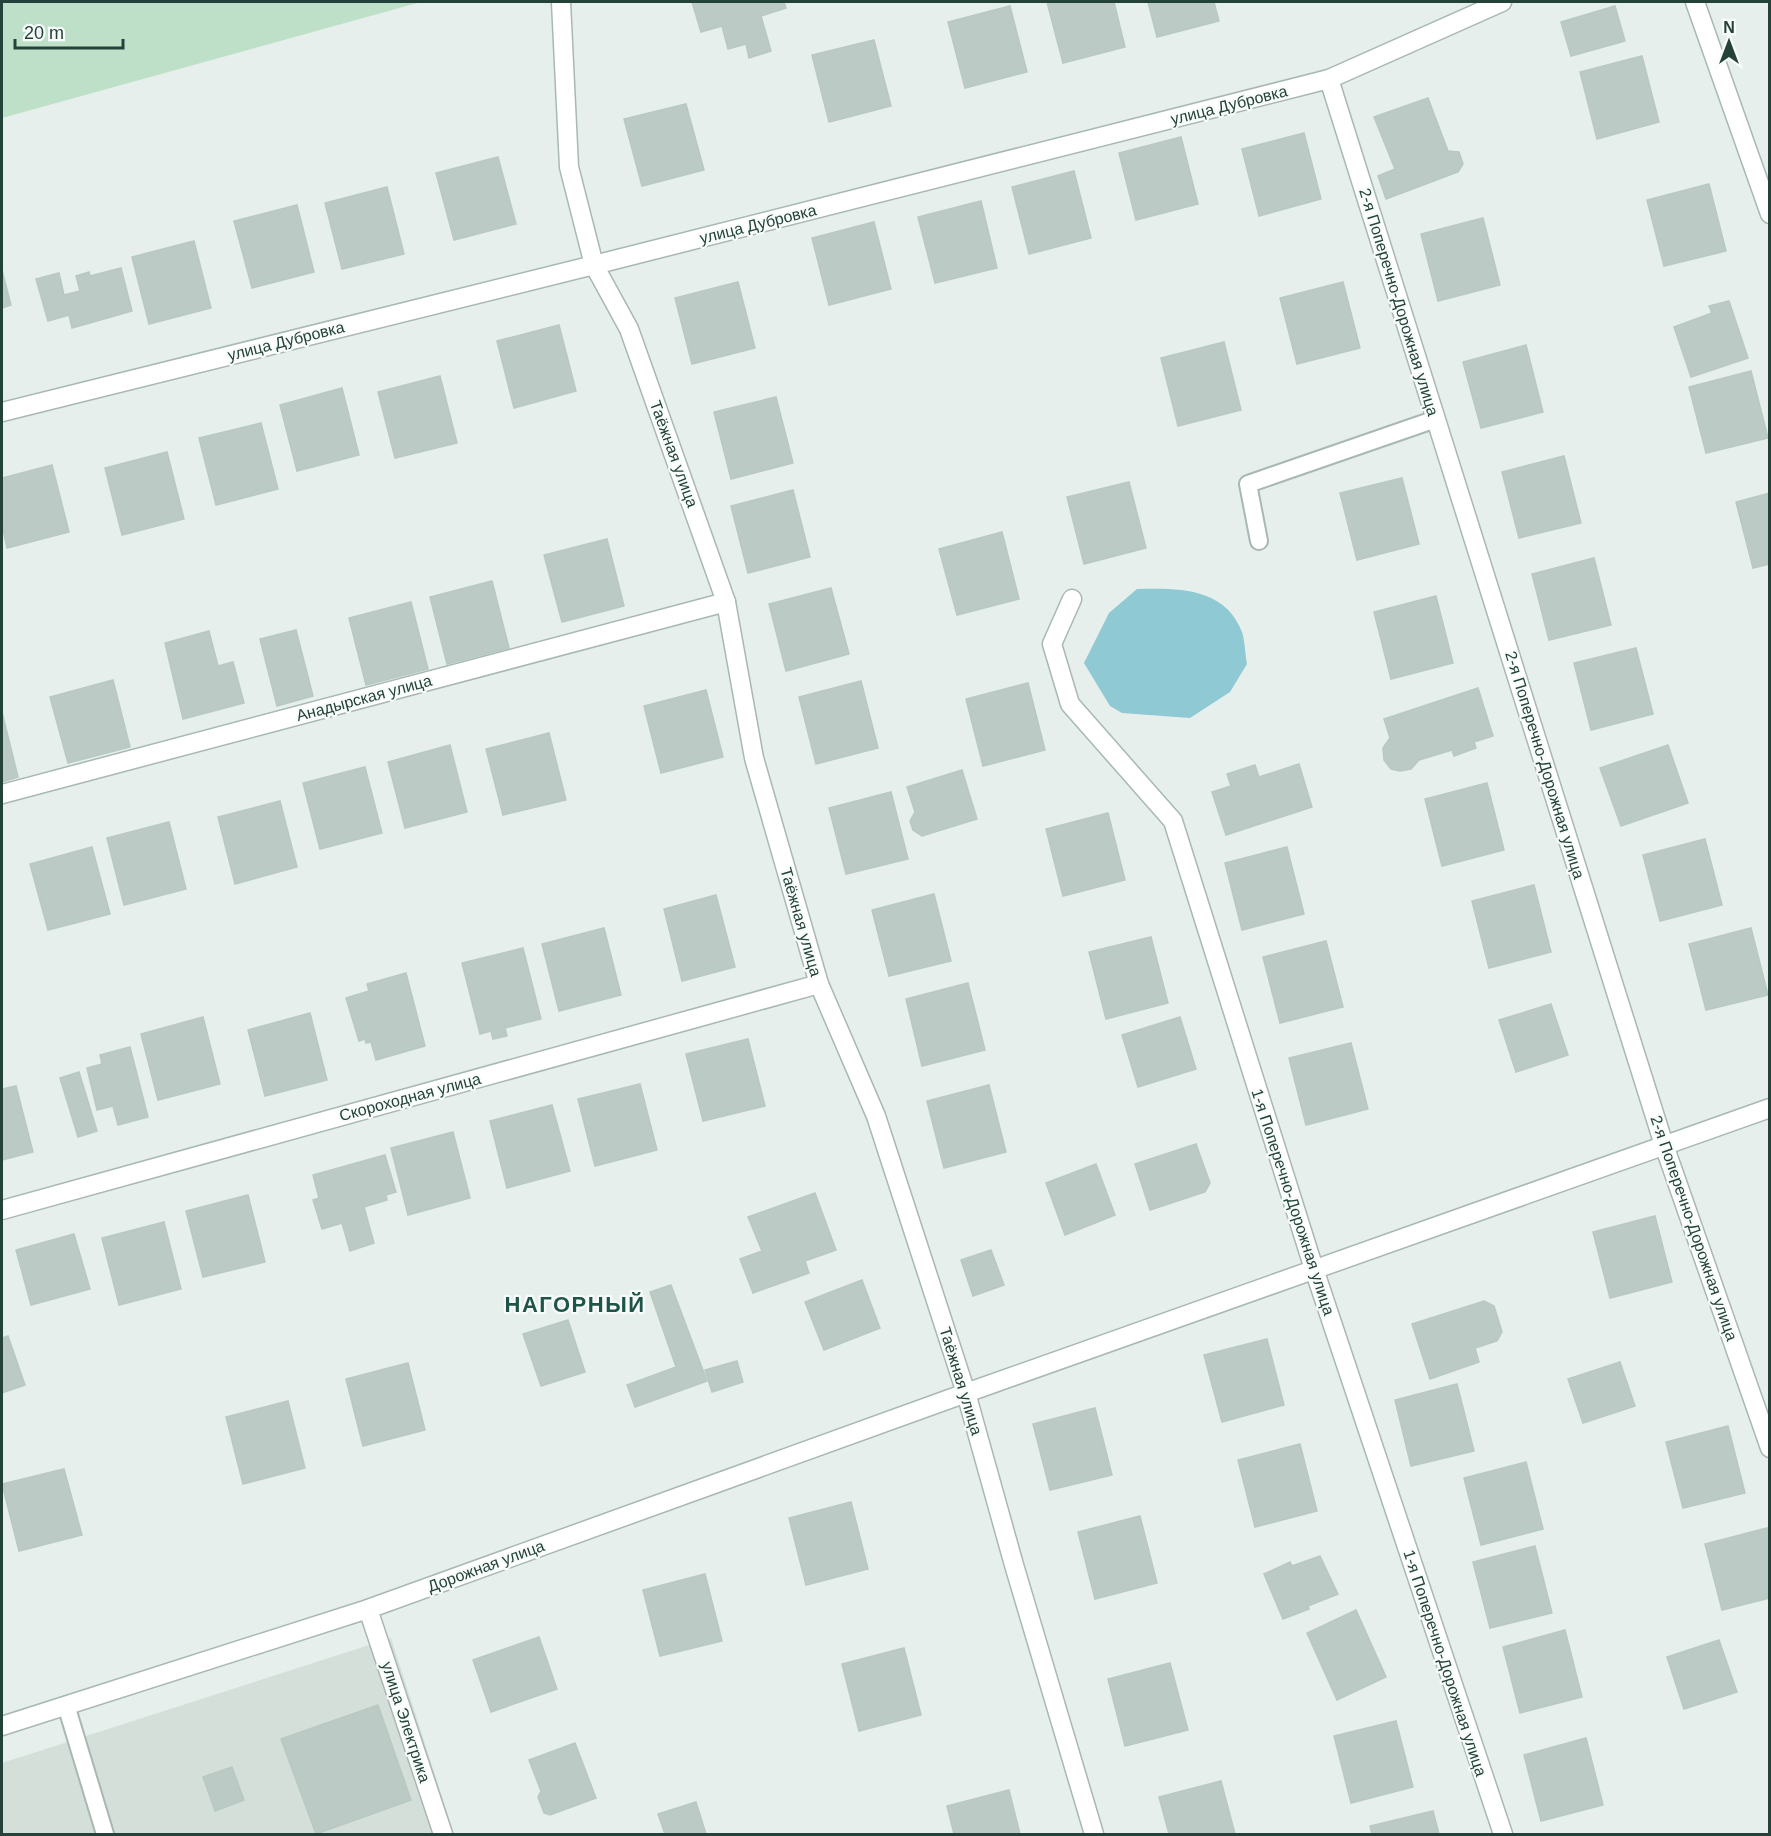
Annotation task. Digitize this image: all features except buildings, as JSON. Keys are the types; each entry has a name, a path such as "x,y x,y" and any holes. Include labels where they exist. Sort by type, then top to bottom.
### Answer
{"street":[{"name":"Таёжная улица","path":"561,2 569,167 594,265 629,328 726,602 754,758 819,984 876,1116 966,1393 1094,1834"},
{"name":"улица Дубровка","path":"2,412 1329,80 1502,2"},
{"path":"1695,2 1770,214"},
{"name":"2-я Поперечно-Дорожная улица","path":"1329,80 1664,1145 1770,1448"},
{"name":"1-я Поперечно-Дорожная улица","path":"1072,599 1052,644 1070,704 1173,821 1314,1269 1503,1834"},
{"name":"Анадырская улица","path":"2,794 726,602"},
{"name":"Скороходная улица","path":"2,1210 819,984"},
{"name":"Дорожная улица","path":"2,1726 368,1609 966,1393 1770,1108"},
{"name":"улица Электрика","path":"368,1609 443,1834"}],"lane":[{"path":"1259,541 1248,484 1436,419"},
{"path":"66,1705 105,1834"}],"shaded area":[{"path":"391,1638 454,1834 2,1834 2,1763"}],"green space":[{"path":"2,2 421,2 2,118"}],"water":[{"path":"1137,589 1183,590 1212,598 1234,617 1242,632 1247,664 1230,692 1190,718 1122,713 1110,706 1084,663 1109,613"}],"district":[{"name":"НАГОРНЫЙ","path":"575,1304"}]}
